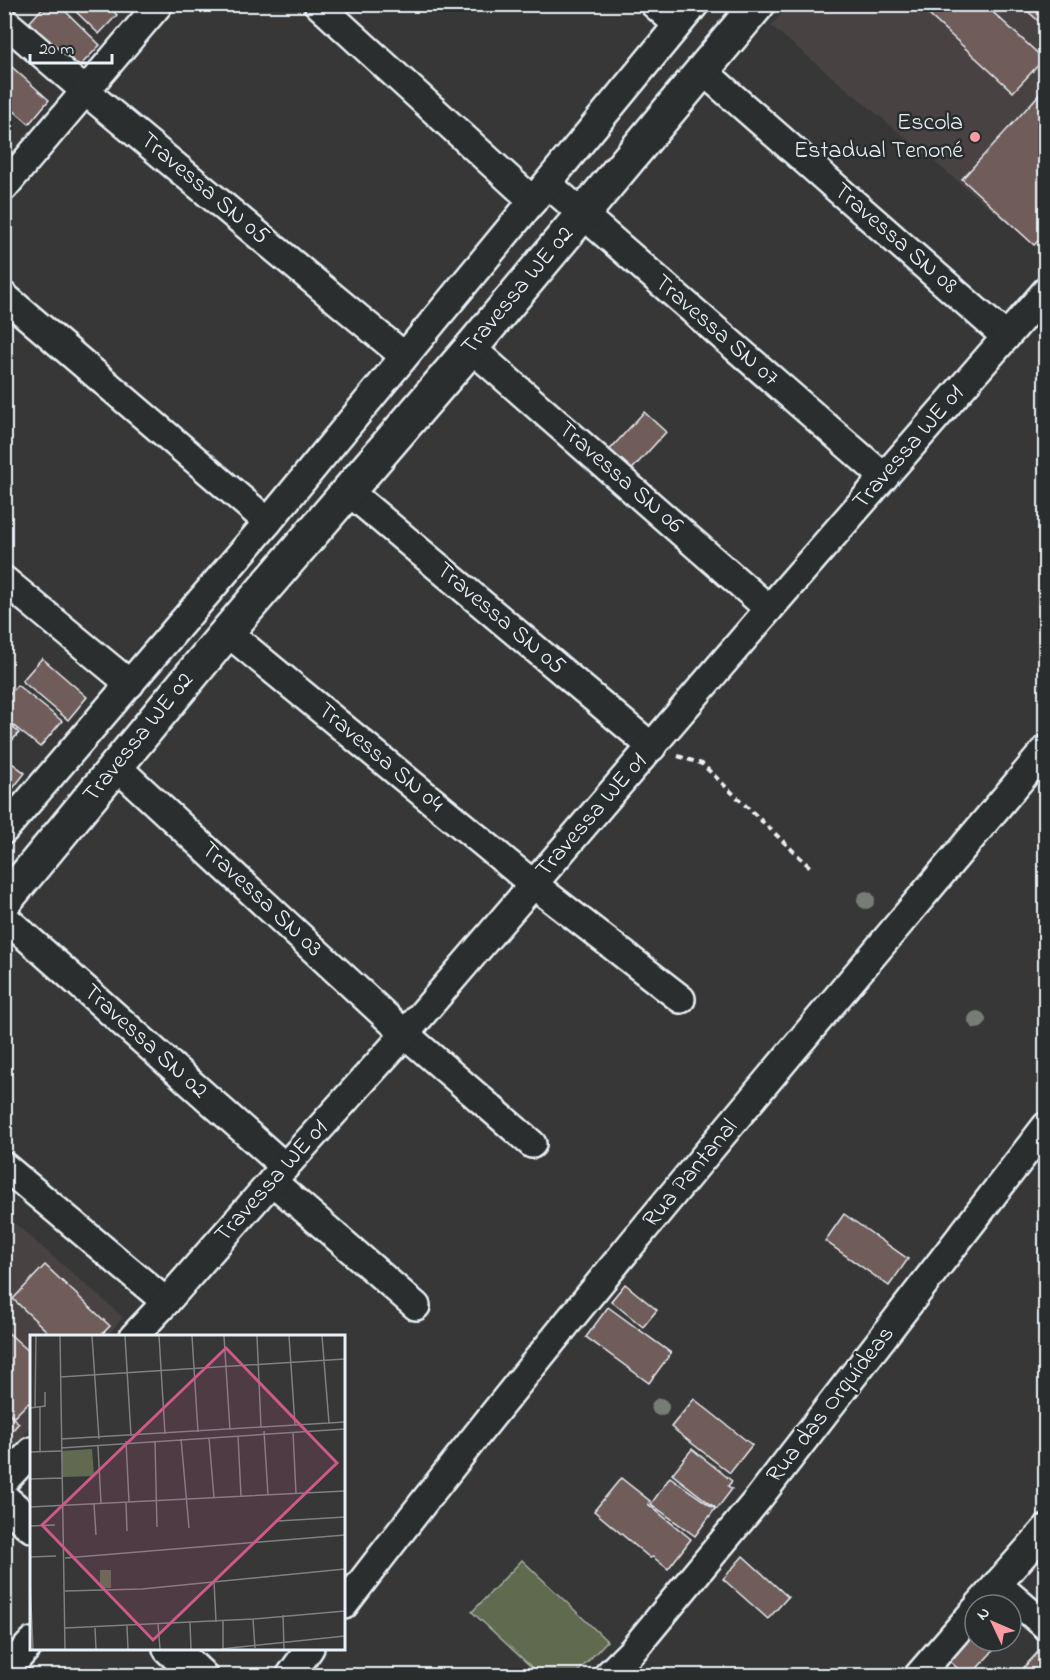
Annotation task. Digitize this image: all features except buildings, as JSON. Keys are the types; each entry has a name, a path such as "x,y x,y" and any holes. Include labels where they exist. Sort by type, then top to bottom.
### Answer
{"street":[{"path":"4,187 159,4"},
{"path":"318,4 541,193"},
{"path":"654,4 686,14"},
{"name":"Travessa WE 02","path":"4,902 227,632 471,348 758,4"},
{"name":"Travessa WE 02","path":"4,830 245,550 686,14"},
{"name":"Travessa SN 05","path":"4,21 404,356"},
{"name":"Travessa SN 08","path":"702,70 1006,336"},
{"name":"Travessa SN 07","path":"541,193 582,214 884,477"},
{"name":"Travessa WE 01","path":"135,1335 405,1034 769,609 1046,291"},
{"path":"4,296 268,522"},
{"name":"Travessa SN 06","path":"471,348 769,609"},
{"name":"Travessa SN 05","path":"348,491 652,747"},
{"path":"245,550 276,576"},
{"path":"4,579 130,684"},
{"name":"Travessa SN 04","path":"227,632 533,884 681,999"},
{"name":"Rua Pantanal","path":"345,1604 415,1512 663,1207 1046,749"},
{"name":"Travessa SN 03","path":"116,766 405,1034 532,1144"},
{"name":"Travessa SN 02","path":"4,917 279,1174 416,1306"},
{"name":"Rua das Orquídeas","path":"608,1676 633,1650 758,1499 1046,1126"},
{"path":"4,1166 166,1302"},
{"path":"4,1481 30,1453"},
{"path":"4,1501 30,1523"},
{"path":"989,1593 1046,1529"},
{"path":"997,1584 1046,1626"},
{"path":"918,1676 963,1624"},
{"path":"4,1673 30,1644"},
{"path":"172,1650 201,1676"},
{"path":"290,1676 309,1650"}],"path":[{"path":"652,747 702,764 812,869"}],"shaded area":[{"name":"Escola Estadual Tenoné","path":"789,5 1045,5 1045,247 1042,251 771,26"},
{"path":"5,1215 123,1317 108,1335 30,1335 30,1428 5,1460"}],"green space":[{"path":"522,1560 607,1641 575,1675 540,1675 472,1612"}],"place":[{"name":"Escola Estadual Tenoné","path":"975,137"}]}
